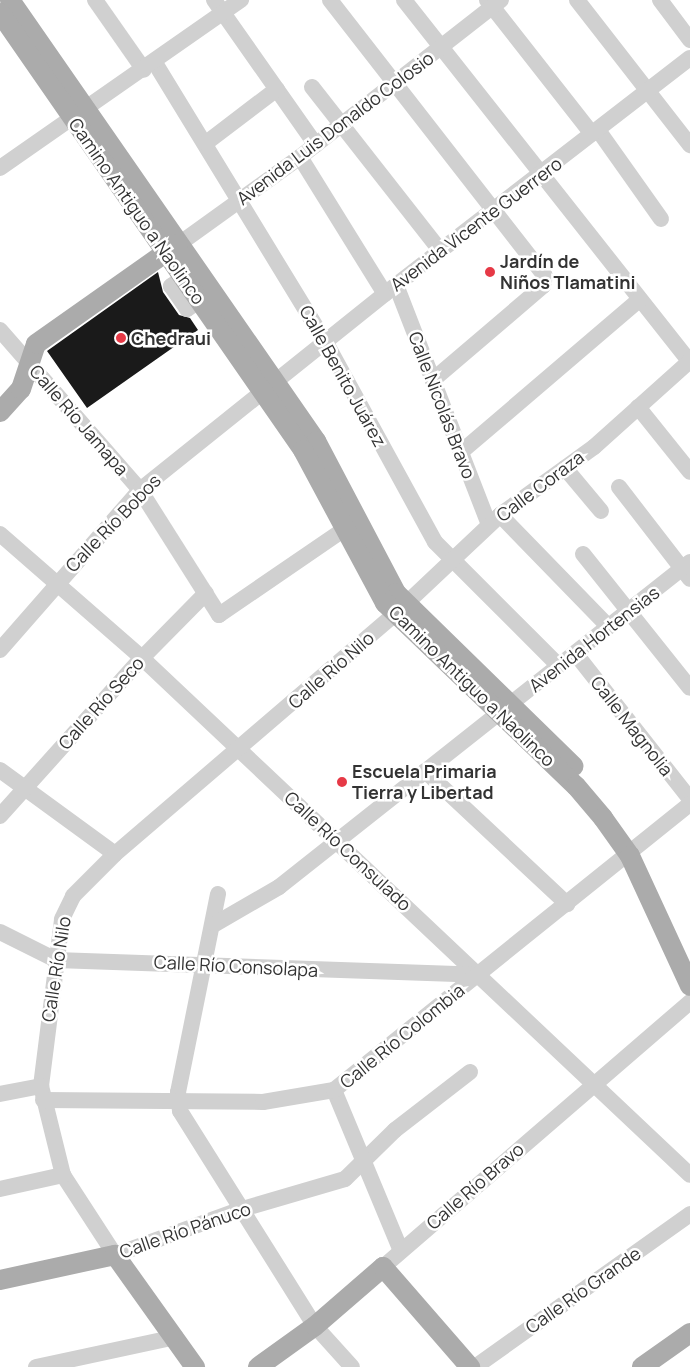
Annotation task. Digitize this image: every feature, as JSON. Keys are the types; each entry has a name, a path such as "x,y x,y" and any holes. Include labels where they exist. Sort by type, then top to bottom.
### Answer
{"main road":[{"name":"Camino Antiguo a Naolinco","path":"10,0 77,113"},
{"name":"Camino Antiguo a Naolinco","path":"0,13 77,113 269,385 335,471 390,582 400,610"},
{"path":"0,412 21,389 29,363 44,337 172,247"},
{"name":"Camino Antiguo a Naolinco","path":"269,385 319,474 346,528 400,610 504,710 576,786 634,852 690,958"},
{"name":"Camino Antiguo a Naolinco","path":"634,852 690,986"},
{"name":"Calle Río Pánuco","path":"0,1280 115,1255"},
{"name":"Calle Río Nilo","path":"115,1255 176,1337 195,1367"},
{"path":"383,1267 470,1367"},
{"name":"Calle Río Bravo","path":"258,1367 315,1326 383,1267"},
{"path":"642,1367 690,1334"}],"street":[{"name":"Calle Benito Juárez","path":"94,0 149,67 206,142 326,341 435,542 451,562 559,666"},
{"path":"0,168 77,113 149,67 219,6 241,0"},
{"path":"330,0 493,210 545,281 433,380"},
{"path":"404,0 539,175 690,362"},
{"path":"577,0 646,92 690,146"},
{"path":"660,0 690,40"},
{"path":"493,2 661,219"},
{"name":"Avenida Luis Donaldo Colosio","path":"172,247 316,145 440,48 493,2"},
{"path":"219,6 316,145"},
{"name":"Avenida Vicente Guerrero","path":"269,385 440,250 690,58"},
{"path":"312,87 340,126 440,250"},
{"path":"206,142 277,89"},
{"name":"Calle Nicolás Bravo","path":"300,157 390,289 433,380 461,452 495,520 609,626"},
{"path":"461,452 640,298"},
{"name":"Calle Río Jamapa","path":"0,330 140,490 219,615 346,528"},
{"name":"Calle Coraza","path":"400,610 495,520 564,468 690,362"},
{"name":"Calle Río Bobos","path":"0,650 56,583 140,490 269,385"},
{"path":"638,407 690,472"},
{"path":"564,468 601,511"},
{"path":"619,488 687,570"},
{"name":"Calle Río Consulado","path":"0,534 142,658 690,1175"},
{"path":"583,554 690,688"},
{"name":"Avenida Hortensias","path":"215,924 256,903 629,610 687,570"},
{"name":"Calle Río Seco","path":"0,816 142,658 206,594"},
{"name":"Calle Río Nilo","path":"115,1255 63,1175 42,1093 56,960 66,906 115,854 239,750 400,610"},
{"name":"Calle Magnolia","path":"575,654 690,799"},
{"path":"0,770 115,854"},
{"path":"425,771 567,904"},
{"name":"Calle Río Colombia","path":"0,1094 42,1093 178,1101 263,1102 334,1090 634,852 690,804"},
{"path":"218,894 215,924 207,967 178,1101 184,1120 239,1210 315,1326 352,1367"},
{"name":"Calle Río Consolapa","path":"0,932 56,960 207,967 478,975"},
{"name":"Calle Río Bravo","path":"383,1267 592,1084 690,1002"},
{"name":"Calle Río Pánuco","path":"115,1255 239,1210 334,1183 362,1163 394,1130 470,1072"},
{"path":"334,1090 362,1163 401,1251"},
{"path":"0,1189 63,1175"},
{"name":"Calle Río Grande","path":"475,1367 690,1214"},
{"path":"36,1367 176,1337"}],"building":[{"name":"Chedraui","path":"158,272 163,292 179,315 190,318 198,330 87,408 47,351"}],"place":[{"name":"Jardín de Niños Tlamatini","path":"490,272"},
{"name":"Chedraui","path":"121,338"},
{"name":"Escuela Primaria Tierra y Libertad","path":"342,782"}]}
